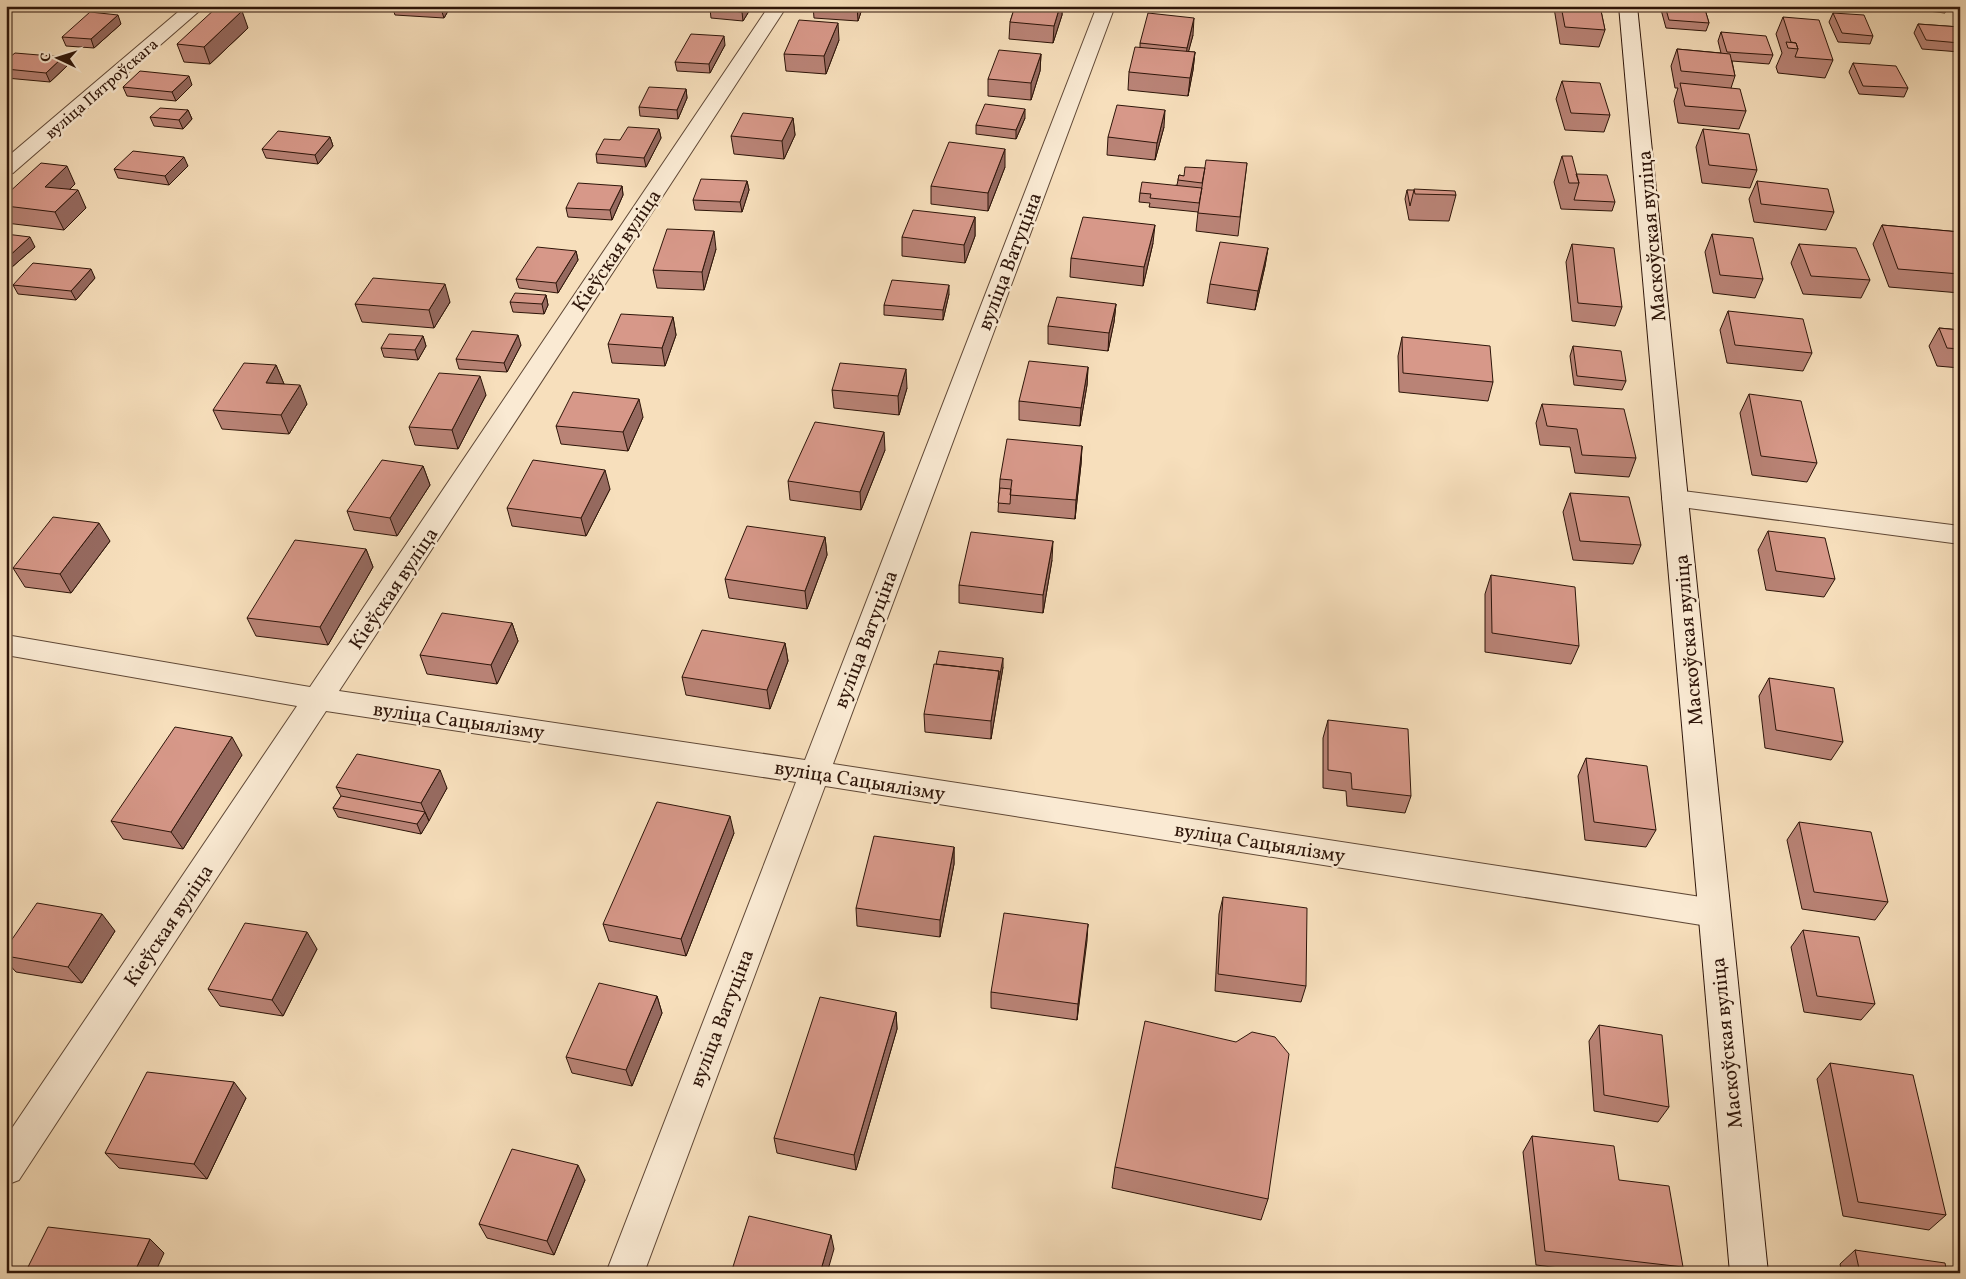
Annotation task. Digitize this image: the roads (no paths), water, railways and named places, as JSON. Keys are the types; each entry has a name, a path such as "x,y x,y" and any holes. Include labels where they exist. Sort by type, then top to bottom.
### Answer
{"street":[{"name":"вуліца Пятроўскага","path":"6,169 196,6"},
{"name":"Кіеўская вуліца","path":"6,1168 778,6"},
{"name":"вуліца Ватуціна","path":"626,1273 1106,6"},
{"name":"Маскоўская вуліца","path":"1628,6 1749,1273"},
{"path":"1675,500 1960,535"},
{"name":"вуліца Сацыялізму","path":"6,645 318,699 814,773 1714,913"}]}
